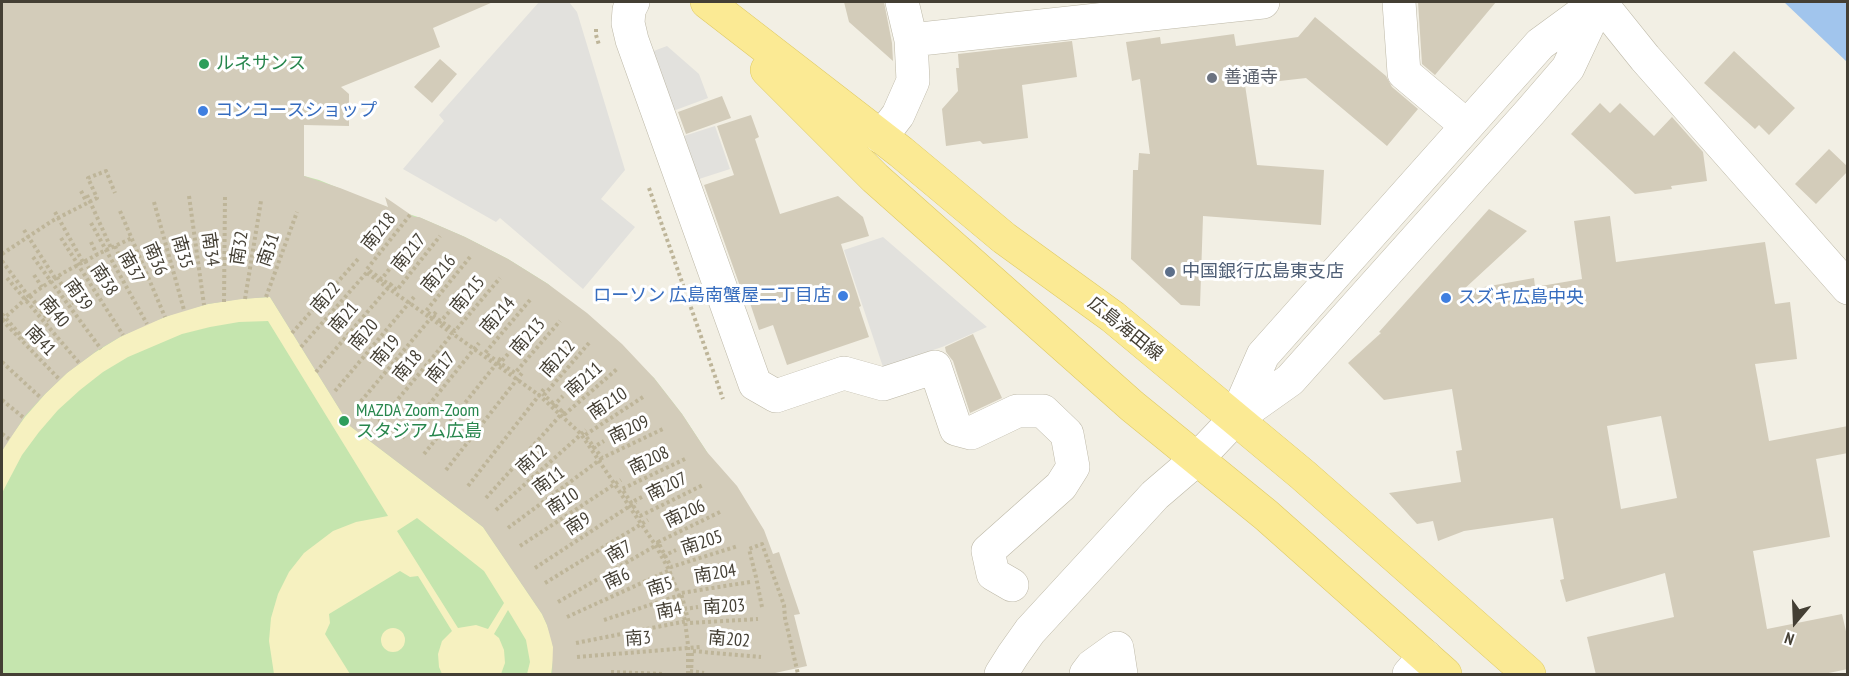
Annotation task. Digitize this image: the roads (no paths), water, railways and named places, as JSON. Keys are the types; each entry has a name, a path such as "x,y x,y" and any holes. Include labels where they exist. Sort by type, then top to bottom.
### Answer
{"main road":[{"path":"697,2 875,178 1132,406 1266,515 1426,668"},
{"name":"広島海田線","path":"707,2 881,137 1004,238 1113,317 1303,475 1529,675"}],"street":[{"path":"633,2 628,23 632,40 755,384 776,396 844,373 883,384 935,367 956,429 971,433 1017,411 1043,411 1067,434 1072,467 1061,486 988,551 993,574 1012,585"},
{"path":"881,137 898,115 913,81 911,39 902,2"},
{"path":"911,39 1263,2"},
{"path":"1399,2 1404,73 1467,126"},
{"path":"1235,419 1263,355 1540,44 1599,2"},
{"path":"1001,675 1030,631 1155,495 1197,459 1235,419 1290,380 1568,68 1599,2"},
{"path":"1599,2 1645,58 1848,288"},
{"path":"1086,675 1092,666 1117,648 1121,675"}],"water":[{"path":"1784,2 1847,2 1847,62"}],"place":[{"name":"ルネサンス","path":"204,64"},
{"name":"善通寺","path":"1212,78"},
{"name":"コンコースショップ","path":"203,111"},
{"name":"中国銀行広島東支店","path":"1170,272"},
{"name":"ローソン 広島南蟹屋二丁目店","path":"843,296"},
{"name":"スズキ広島中央","path":"1446,298"},
{"name":"MAZDA Zoom-Zoom スタジアム広島","path":"344,421"}]}
